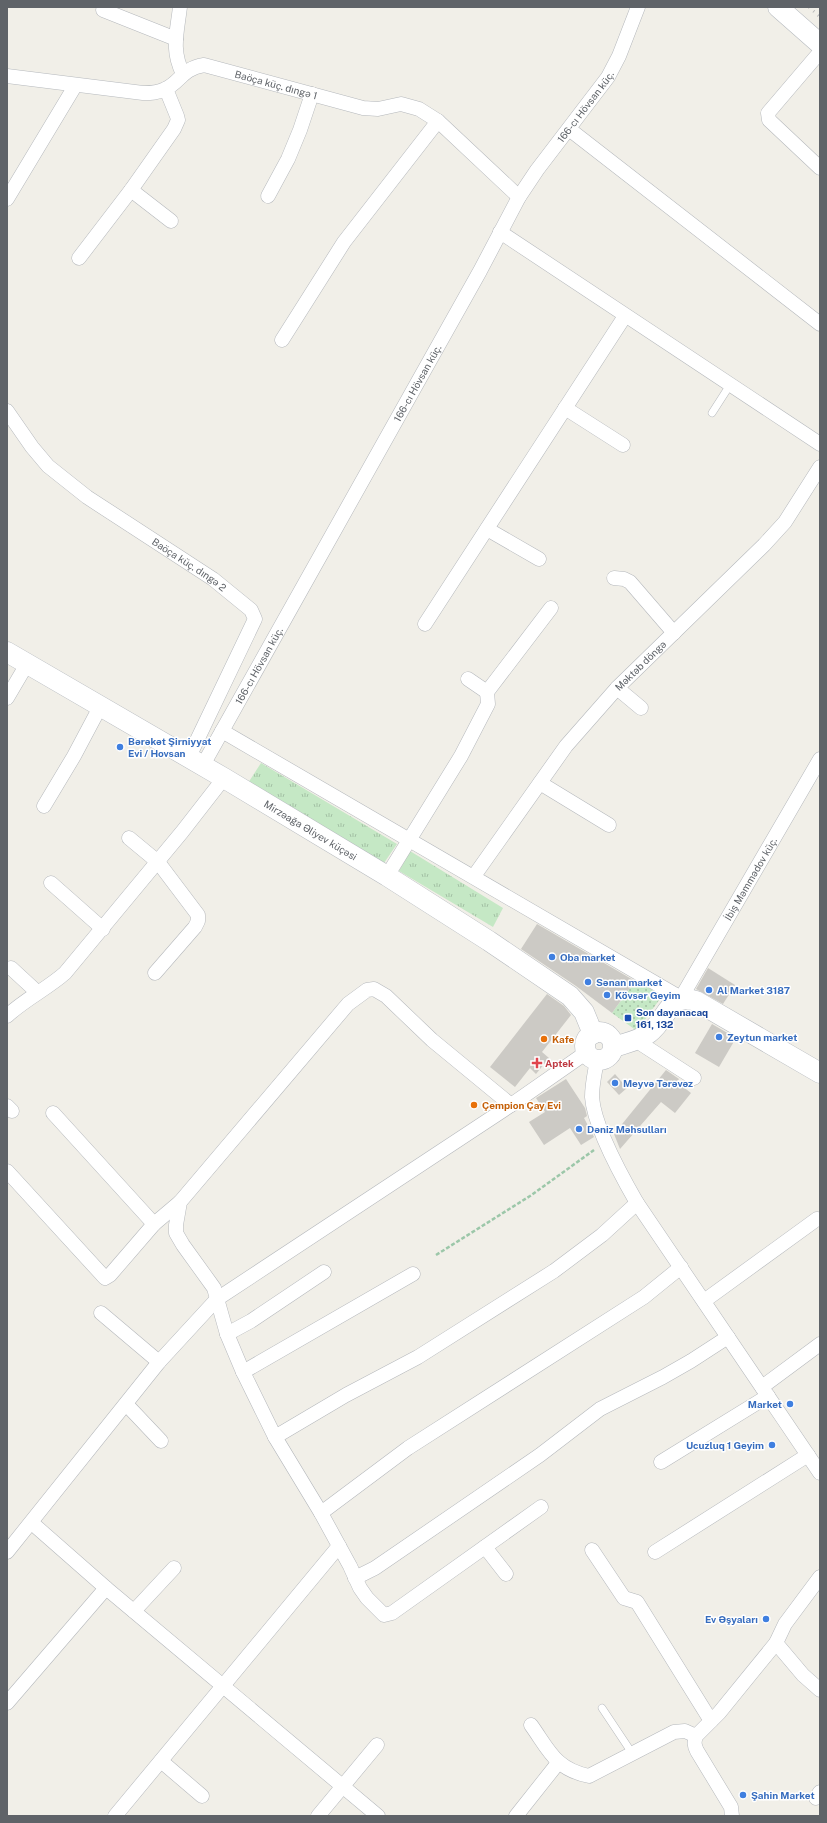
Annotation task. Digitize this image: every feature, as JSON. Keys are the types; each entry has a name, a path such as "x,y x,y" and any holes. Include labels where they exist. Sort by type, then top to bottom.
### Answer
{"street":[{"path":"180,7 175,49 177,62 183,74"},
{"name":"166-cı Hövsan küç.","path":"196,761 222,731 480,271 519,197 537,170 608,77 619,56 638,7"},
{"path":"778,7 820,44"},
{"path":"103,10 176,39"},
{"path":"820,52 768,113 769,120 820,168"},
{"name":"Baöça küç. dıngə 1","path":"166,89 192,67 204,65 363,108 378,109 401,104 419,109 438,121 519,197"},
{"path":"7,76 75,86 143,93 156,92 166,89 177,116 176,125 131,190 79,258"},
{"path":"7,198 75,86"},
{"path":"268,196 288,159 300,130 312,94"},
{"path":"282,340 344,242 438,121"},
{"path":"569,130 820,324"},
{"path":"131,190 171,221"},
{"path":"500,232 820,444"},
{"path":"425,624 625,316"},
{"path":"564,408 623,445"},
{"name":"Baöça küç. dıngə 2","path":"7,411 32,447 48,466 88,497 214,579 252,610 255,619 196,761"},
{"name":"Məktəb döngə","path":"474,876 566,746 616,688 764,545 784,522 820,467"},
{"path":"487,529 539,560"},
{"path":"614,578 624,579 630,582 674,633"},
{"path":"387,876 461,756 488,704 487,692 551,608"},
{"name":"Mirzəağa Əliyev küçəsi","path":"7,652 196,761 387,876 489,941 570,996 584,1012 593,1034"},
{"path":"7,698 27,664"},
{"path":"468,679 487,692"},
{"path":"616,688 641,708"},
{"path":"44,806 74,756 100,707"},
{"path":"222,731 474,876 681,998 696,1001 820,1073"},
{"name":"İbiş Məmmədov küç.","path":"681,998 820,759"},
{"path":"7,1016 37,992 54,983 65,973 158,862 224,778"},
{"path":"540,783 610,825"},
{"path":"129,838 158,862 198,915 198,921 195,927 155,973"},
{"path":"51,883 103,929"},
{"path":"11,968 37,992"},
{"path":"7,1171 105,1278 110,1275 154,1224 180,1202 348,1004 367,990 374,988 386,996 432,1040 511,1105"},
{"path":"614,1047 637,1040 654,1029 672,1005 681,998"},
{"path":"7,1552 32,1523 159,1362 217,1299 511,1105 592,1056 606,1059 614,1047 609,1035 601,1032 593,1034 585,1044 592,1056 592,1098 595,1112 606,1142 622,1177 637,1203 820,1473"},
{"path":"637,1040 694,1078"},
{"path":"53,1113 154,1224"},
{"path":"180,1202 176,1233 182,1245 214,1288 227,1334 243,1372 275,1437 339,1546 367,1598 384,1615 392,1613 541,1507"},
{"path":"275,1437 346,1395 418,1357 554,1271 602,1235 637,1203"},
{"path":"704,1301 817,1218"},
{"path":"320,1513 408,1448 644,1298 681,1268"},
{"path":"227,1334 251,1321 324,1272"},
{"path":"243,1372 413,1274"},
{"path":"101,1313 159,1362"},
{"path":"355,1578 375,1568 534,1460 600,1409 663,1377 728,1337"},
{"path":"661,1462 765,1391 820,1344"},
{"path":"126,1404 161,1441"},
{"path":"655,1552 808,1455"},
{"path":"32,1523 106,1588 224,1685 342,1787 378,1816"},
{"path":"115,1816 339,1546"},
{"path":"485,1547 506,1574"},
{"path":"592,1550 624,1598 637,1602 711,1722"},
{"path":"134,1611 174,1568"},
{"path":"732,1816 731,1807 695,1748 694,1743 696,1736 711,1722 776,1643 785,1624 820,1577"},
{"path":"7,1703 106,1588"},
{"path":"776,1643 802,1675 820,1690"},
{"path":"530,1725 558,1763 575,1773 589,1776 674,1732 685,1731 696,1736"},
{"path":"318,1816 377,1745"},
{"path":"160,1761 202,1796"},
{"path":"516,1816 558,1763"}],"lane":[{"path":"712,413 730,385"},
{"path":"602,1708 632,1753"}],"path":[{"path":"436,1255 530,1196 606,1142"}],"green space":[{"path":"261,763 397,844 384,863 248,783"},
{"path":"410,851 503,908 493,927 399,871"},
{"path":"636,980 662,996 637,1031 612,1013"}],"building":[{"path":"537,924 635,981 612,1013 576,986 521,949"},
{"path":"708,968 735,985 723,1004 696,989"},
{"path":"547,994 564,1006 571,1015 542,1052 549,1058 536,1074 530,1068 515,1087 490,1067"},
{"path":"712,1024 736,1038 719,1067 695,1053"},
{"path":"666,1070 679,1079 677,1082 691,1093 675,1113 661,1102 620,1149 614,1134"},
{"path":"615,1074 627,1088 619,1095 607,1082"},
{"path":"566,1079 585,1108 587,1116 584,1118 594,1137 581,1145 570,1128 544,1145 529,1122 545,1112 536,1098"}],"railway":[{"path":"809,7 820,17"}],"place":[{"name":"Bərəkət Şirniyyat Evi / Hovsan","path":"120,747"},
{"name":"Oba market","path":"552,957"},
{"name":"Sənan market","path":"588,982"},
{"name":"Al Market 3187","path":"709,990"},
{"name":"Kövsər Geyim","path":"607,995"},
{"name":"Son dayanacaq 161, 132","path":"628,1018"},
{"name":"Zeytun market","path":"719,1037"},
{"name":"Kafe","path":"544,1039"},
{"name":"Aptek","path":"537,1063"},
{"name":"Meyvə Tərəvəz","path":"615,1083"},
{"name":"Çempion Çay Evi","path":"474,1105"},
{"name":"Dəniz Məhsulları","path":"579,1129"},
{"name":"Market","path":"790,1404"},
{"name":"Ucuzluq 1 Geyim","path":"772,1445"},
{"name":"Ev Əşyaları","path":"766,1619"},
{"name":"Şahin Market","path":"743,1795"}]}
